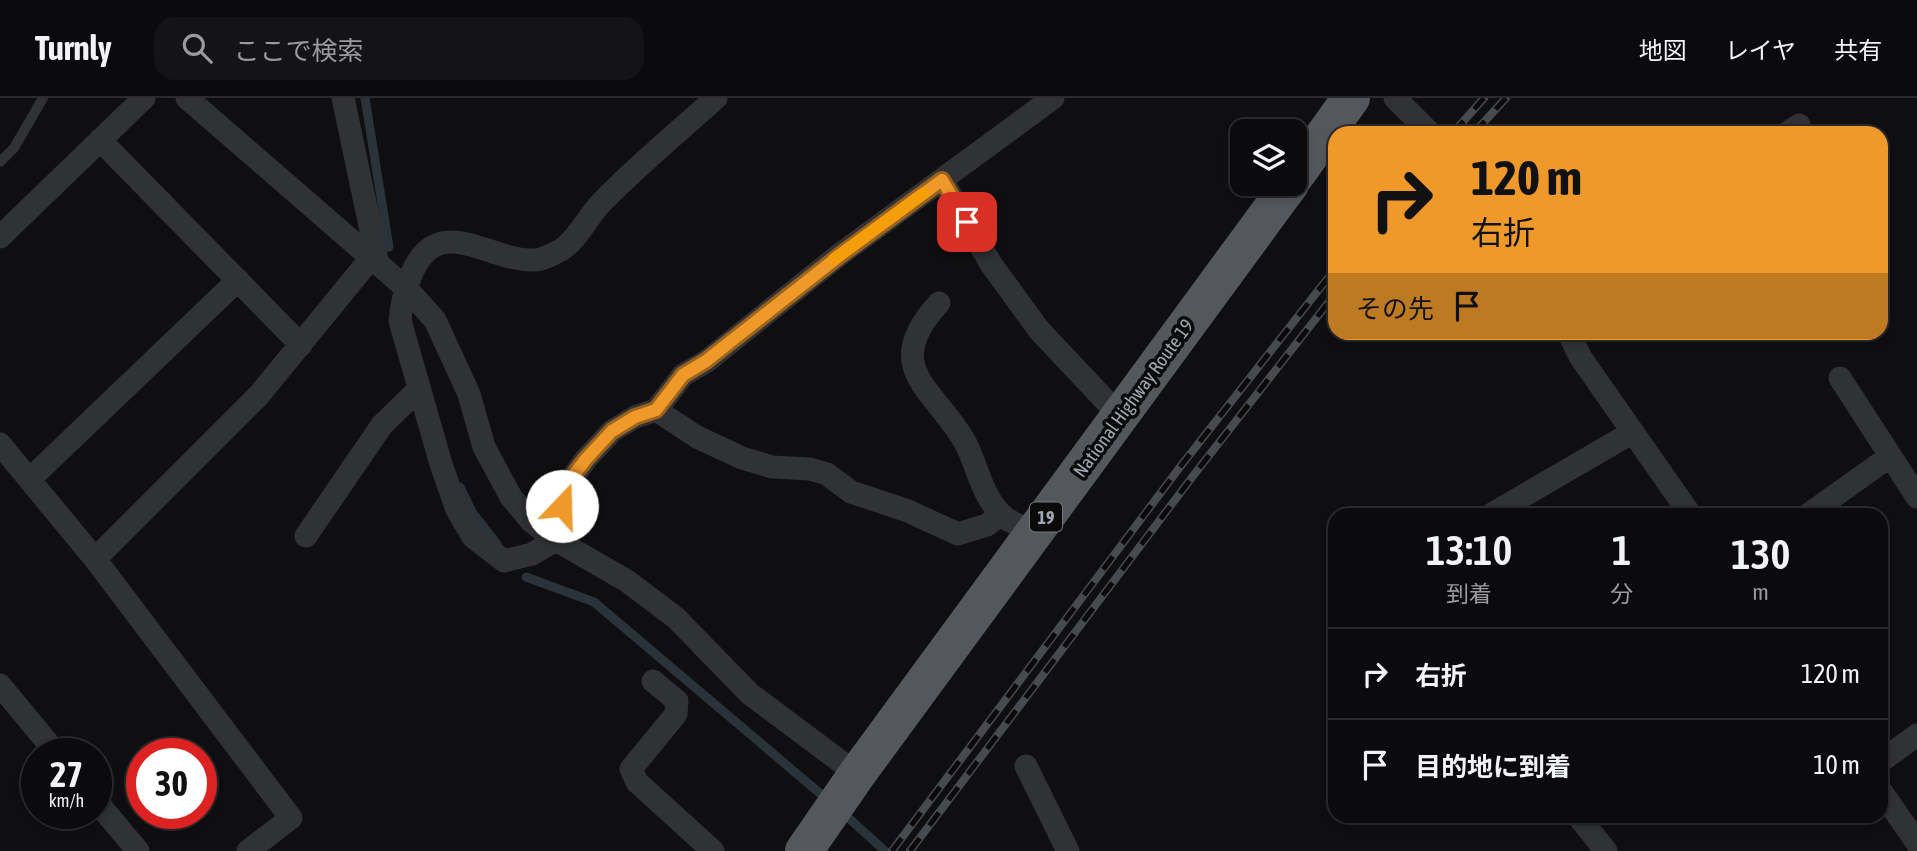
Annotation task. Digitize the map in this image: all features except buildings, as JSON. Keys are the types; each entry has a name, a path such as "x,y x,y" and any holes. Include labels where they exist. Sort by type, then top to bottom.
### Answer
{"highway":[{"path":"1307,163 1328,139"},
{"name":"National Highway Route 19","path":"804,851 857,774 1281,196"}],"street":[{"path":"0,237 144,98"},
{"path":"187,98 406,288 435,320 469,394 484,447 511,498 531,521 556,540 627,581 676,618 750,694 857,774"},
{"path":"343,98 375,261"},
{"path":"716,98 601,202 565,247 558,251 538,260 526,259 458,241 443,242 426,250 417,260 401,305 400,321 419,389 457,510 473,537 504,561 532,554 556,540 570,480 612,431 635,417 656,410 683,375 706,361 839,256 1053,98"},
{"path":"1395,98 1423,126"},
{"path":"100,140 301,345"},
{"path":"942,180 991,264 1040,330 1120,416"},
{"path":"95,559 260,395 375,261"},
{"path":"30,479 238,280"},
{"path":"939,303 923,321 914,343 914,368 925,391 966,444 985,493 1001,514 1035,533"},
{"path":"1572,340 1581,358 1686,508"},
{"path":"1840,378 1917,498"},
{"path":"306,536 382,425 419,389"},
{"path":"656,410 697,437 742,458 772,467 810,469 827,474 850,492 908,511 958,534 987,525 1001,514"},
{"path":"1502,508 1633,432"},
{"path":"0,444 95,559 291,818 248,851"},
{"path":"1817,508 1889,457"},
{"path":"653,681 677,701 676,714 631,769 637,782 713,851"},
{"path":"0,685 44,738"},
{"path":"1888,756 1917,735"},
{"path":"1026,766 1068,851"},
{"path":"1888,801 1917,843"},
{"path":"112,820 138,851"},
{"path":"1584,823 1606,851"}],"lane":[{"path":"0,162 14,148 43,98"}],"waterway":[{"path":"365,98 389,247"},
{"path":"460,487 472,512 497,544"},
{"path":"526,577 594,602 829,801"},
{"path":"842,812 885,851"}],"railway":[{"path":"1459,126 1484,98"},
{"path":"1480,126 1506,98"},
{"path":"892,851 1180,467 1328,278"},
{"path":"910,851 1193,476 1328,303"}],"slow traffic":[{"path":"834,259 924,193"}],"route":[{"path":"562,506 570,480 612,431 635,417 656,410 683,375 706,361 839,256 942,180 967,222"}]}
